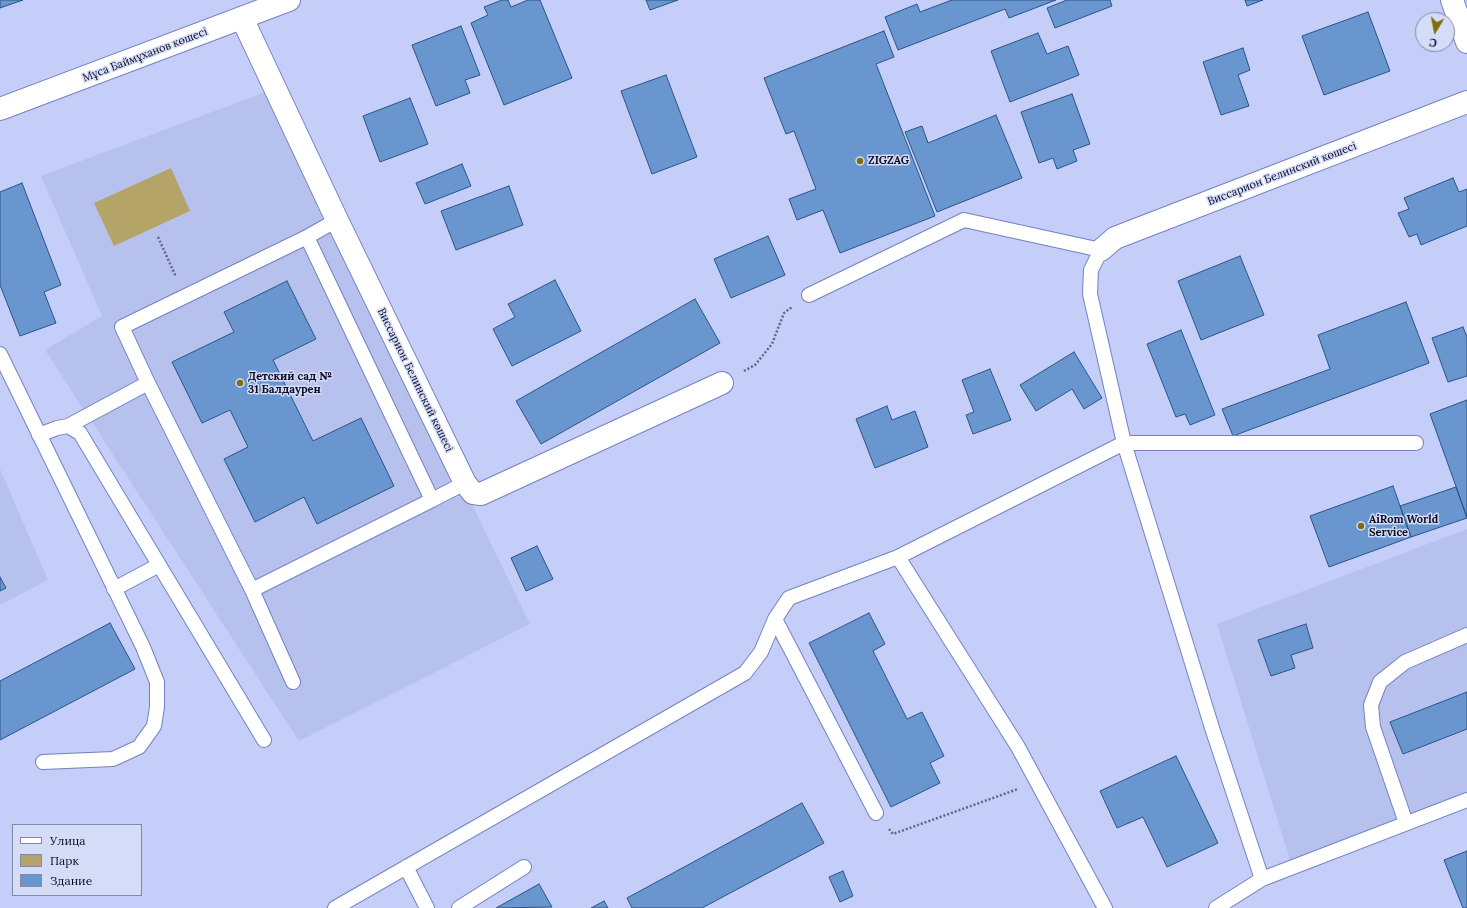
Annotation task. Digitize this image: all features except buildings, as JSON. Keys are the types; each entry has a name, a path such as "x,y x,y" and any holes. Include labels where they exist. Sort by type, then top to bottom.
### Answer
{"street":[{"name":"Мұса Баймұханов көшесі","path":"0,109 289,0"},
{"path":"1452,0 1467,42"},
{"name":"Виссарион Белинский көшесі","path":"242,18 337,220 465,483 473,493 481,494 722,382"},
{"name":"Виссарион Белинский көшесі","path":"1101,250 1115,238 1467,102"}],"lane":[{"path":"293,682 252,590 148,383 122,327 307,237 337,220"},
{"path":"809,295 964,220 1101,250 1091,270 1090,294 1124,443 1213,731 1262,879"},
{"path":"307,237 432,500"},
{"path":"0,354 114,589 157,682 157,707 154,726 139,748 113,760 43,762"},
{"path":"39,435 57,428 68,426 148,383"},
{"path":"68,426 80,433 264,740"},
{"path":"335,908 744,673 762,652 775,619 789,598 898,557 1124,443 1416,442"},
{"path":"252,590 465,483"},
{"path":"898,557 1018,747 1104,908"},
{"path":"114,589 159,565"},
{"path":"775,619 876,813"},
{"path":"1406,824 1373,727 1371,705 1380,682 1405,662 1467,635"},
{"path":"1216,908 1262,879 1467,800"},
{"path":"406,867 427,908"},
{"path":"459,908 524,867"}],"path":[{"path":"158,237 184,296"},
{"path":"722,382 755,365 772,344 784,313 809,295"},
{"path":"876,813 893,834 1036,782"}],"shaded area":[{"name":"Детский сад № 31 Балдаурен","path":"271,90 530,624 299,741 45,350 102,316 41,176"},
{"path":"0,469 48,580 0,605"},
{"path":"1467,529 1467,792 1290,860 1217,624"}],"green space":[{"path":"171,168 190,211 114,246 94,203"}],"place":[{"name":"ZIGZAG","path":"860,161"},
{"name":"Детский сад № 31 Балдаурен","path":"240,383"},
{"name":"AiRom World Service","path":"1361,526"}]}
